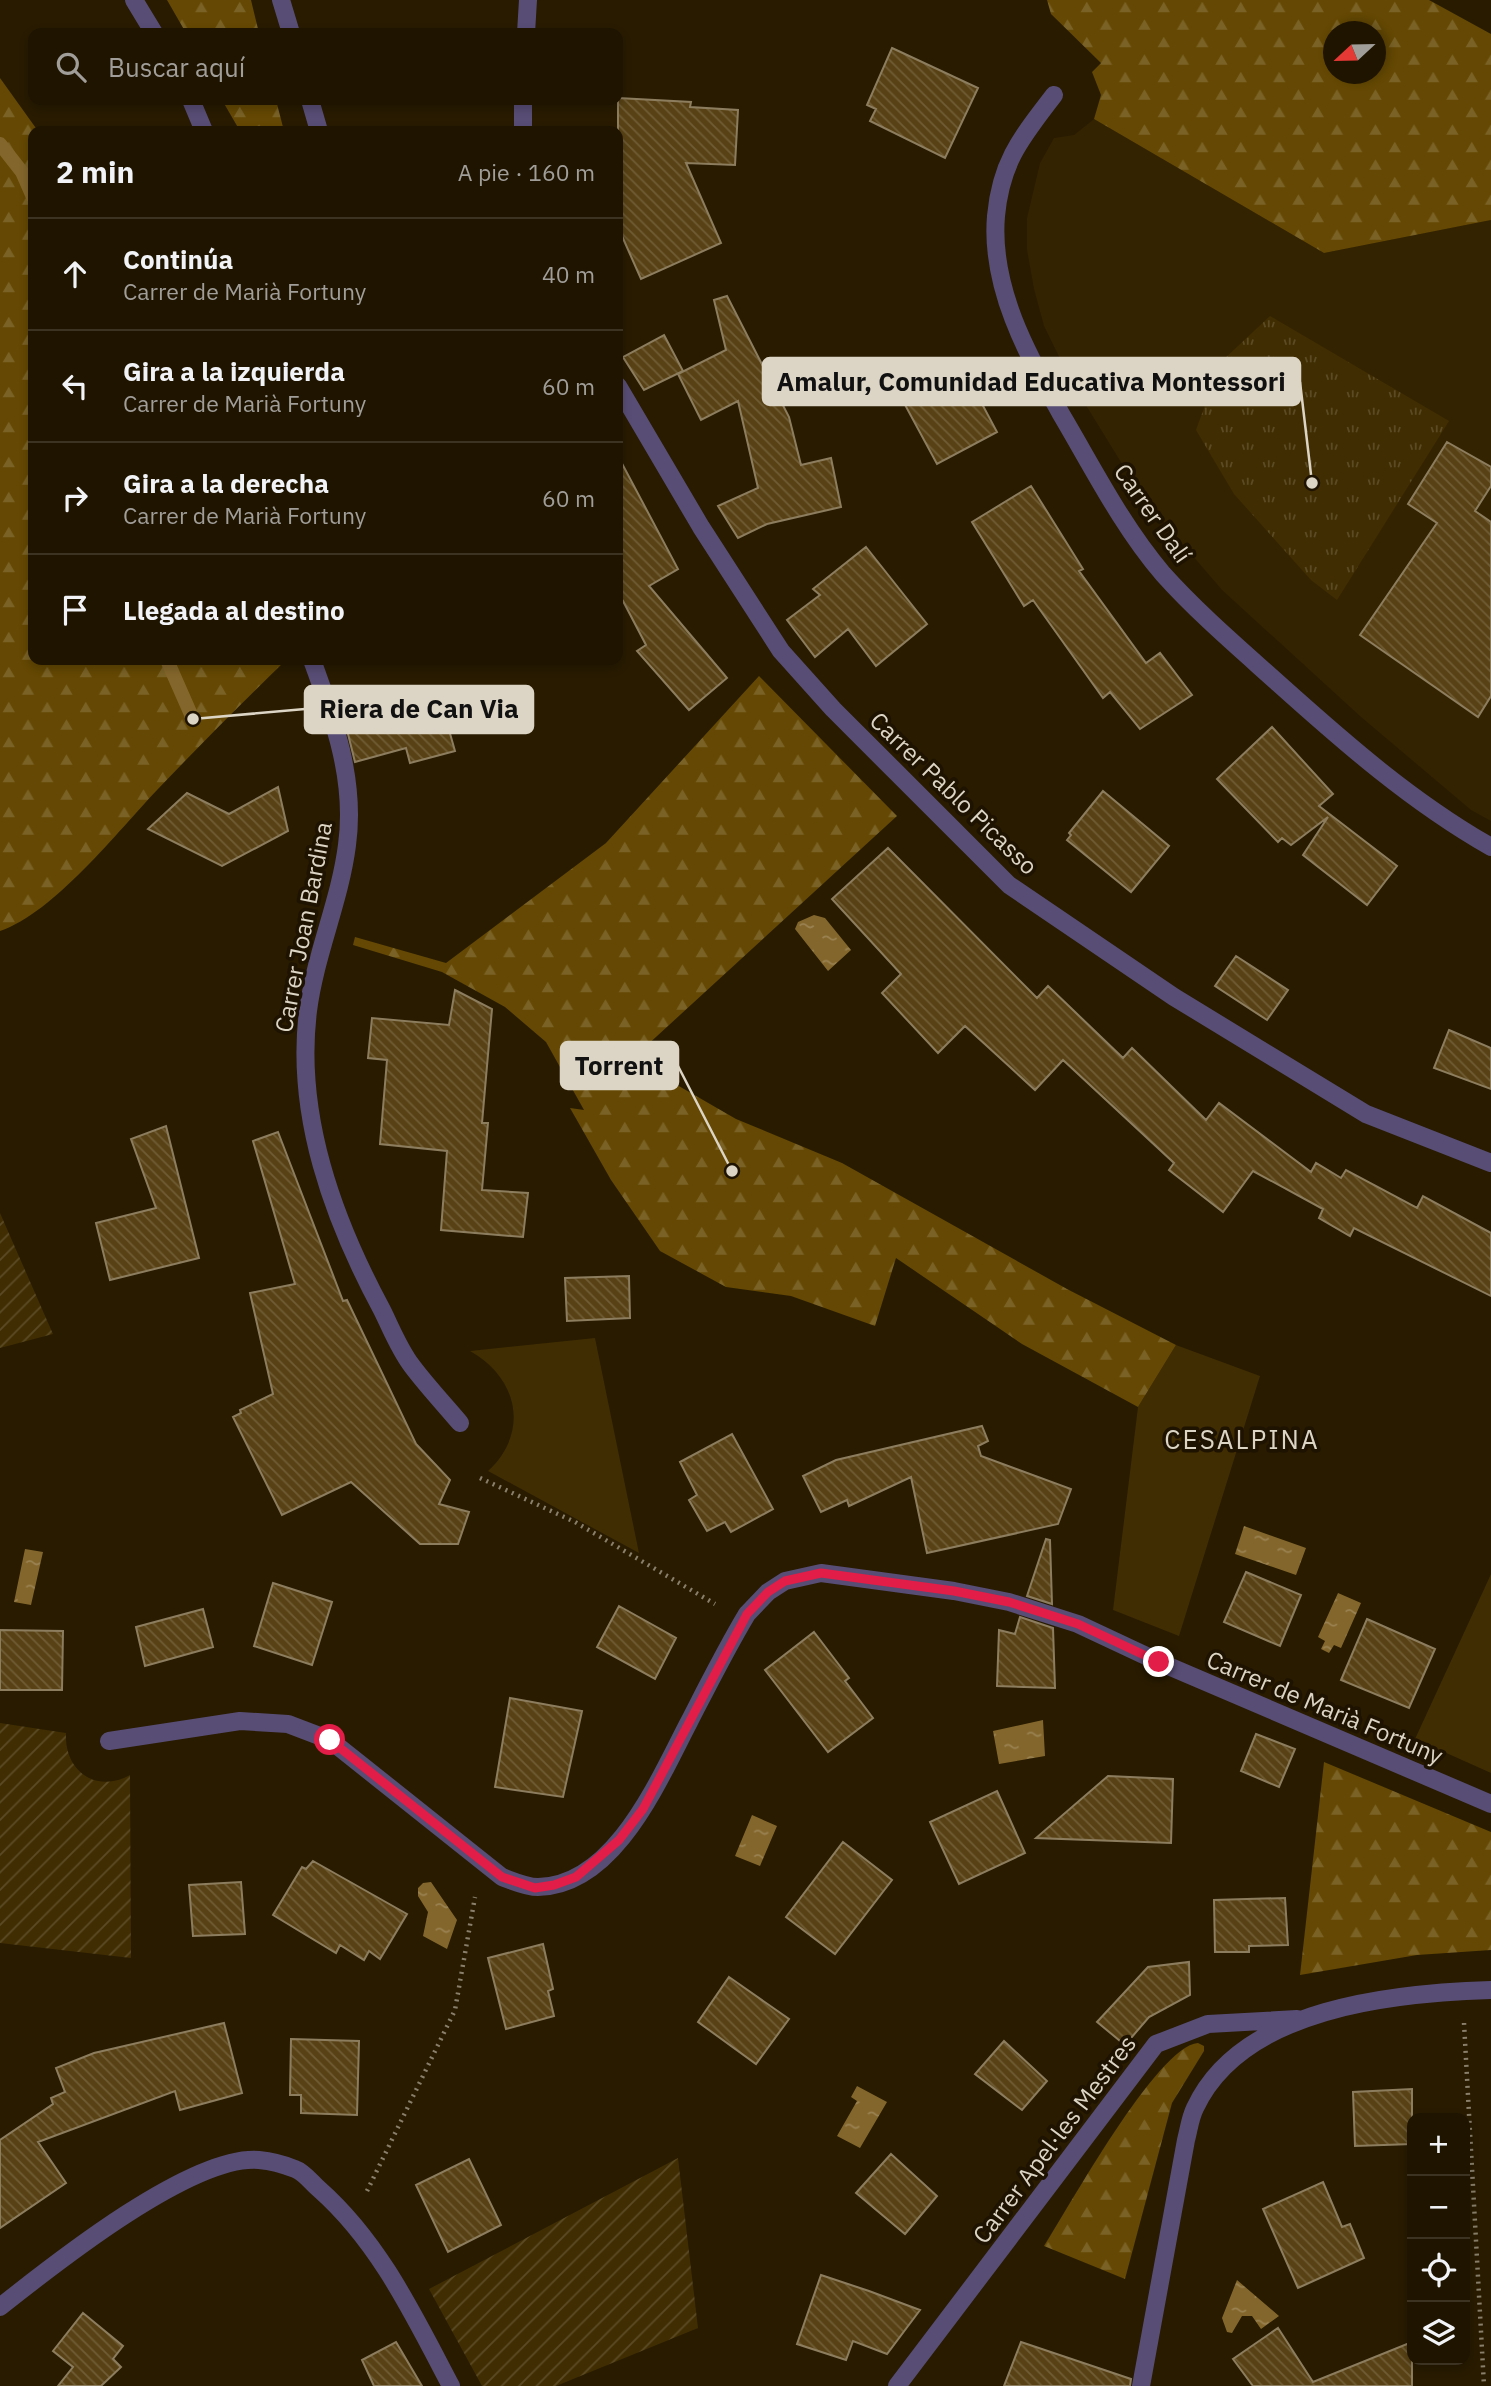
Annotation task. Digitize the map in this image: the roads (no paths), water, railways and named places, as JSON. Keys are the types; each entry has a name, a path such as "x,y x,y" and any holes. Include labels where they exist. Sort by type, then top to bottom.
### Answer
{"street":[{"path":"134,0 151,28"},
{"path":"281,0 289,28"},
{"path":"526,28 528,0"},
{"name":"Carrer Dalí","path":"1054,95 1008,159 996,217 1000,282 1034,367 1119,514 1163,573 1215,626 1360,757 1425,807 1491,847"},
{"path":"193,105 202,126"},
{"path":"311,105 318,126"},
{"path":"523,105 523,126"},
{"name":"Carrer Pablo Picasso","path":"623,394 701,527 780,651 833,709 1009,885 1174,997 1366,1114 1491,1163"},
{"name":"Carrer Joan Bardina","path":"314,665 334,721 345,765 349,807 347,846 308,1007 304,1052 309,1108 321,1162 338,1214 373,1294 410,1364 460,1423"},
{"name":"Carrer de Marià Fortuny","path":"109,1741 240,1721 288,1724 330,1740 502,1877 535,1888 576,1877 598,1861 643,1809 747,1614 768,1592 785,1581 821,1573 954,1591 1009,1602 1078,1624 1159,1662 1491,1804"},
{"path":"1141,2386 1180,2171 1194,2109 1209,2084 1229,2062 1260,2041 1306,2019 1344,2005 1416,1993 1491,1990"},
{"name":"Carrer Apel·les Mestres","path":"897,2386 1156,2044 1208,2024 1306,2019"},
{"path":"0,2308 41,2274 171,2186 214,2168 258,2160 298,2170 352,2221 396,2282 451,2386"}],"water":[{"path":"814,915 825,918 851,950 828,971 795,929 798,922"},
{"path":"1244,1526 1306,1548 1296,1575 1235,1554"},
{"path":"25,1549 43,1552 31,1605 14,1602"},
{"path":"1338,1593 1361,1603 1341,1648 1334,1645 1329,1653 1321,1649 1325,1641 1318,1637"},
{"path":"1043,1720 1045,1756 999,1764 993,1731"},
{"path":"752,1815 777,1826 760,1866 735,1856"},
{"path":"431,1882 457,1920 447,1949 423,1936 428,1912 418,1896 418,1888 423,1883"},
{"path":"857,2086 887,2102 860,2148 837,2136 857,2101 851,2097"},
{"path":"1237,2280 1279,2316 1261,2329 1252,2316 1242,2316 1232,2333 1227,2332 1222,2318"}],"waterway":[{"path":"0,144 22,172 28,186"},
{"path":"169,665 193,719"}],"place":[{"name":"Amalur, Comunidad Educativa Montessori","path":"1312,483"},
{"name":"Riera de Can Via","path":"193,719"},
{"name":"Torrent","path":"732,1171"}],"district":[{"name":"CESALPINA","path":"1242,1439"}]}
